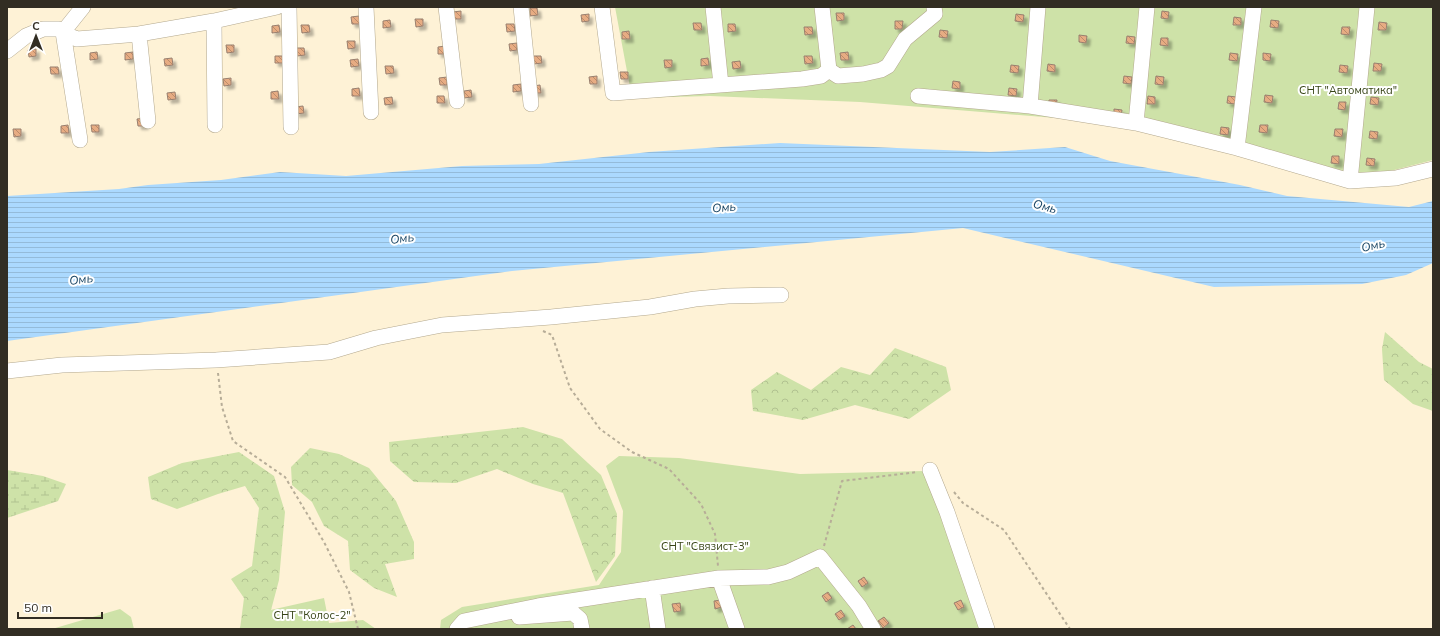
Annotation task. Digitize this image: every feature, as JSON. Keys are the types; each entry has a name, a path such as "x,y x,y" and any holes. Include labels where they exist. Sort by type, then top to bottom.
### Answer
{"lane":[{"path":"80,140 63,32 83,7"},
{"path":"7,51 26,36 43,29 59,29 67,35 77,39 139,34 214,21 277,7"},
{"path":"289,7 291,127"},
{"path":"366,7 370,112"},
{"path":"446,7 457,101"},
{"path":"521,7 531,104"},
{"path":"602,7 613,94 821,76 829,70"},
{"path":"713,7 721,85"},
{"path":"822,7 829,70 838,76 863,74 881,70 888,66 905,39 935,14 934,7"},
{"path":"1030,106 1038,7"},
{"path":"1136,123 1147,7"},
{"path":"1237,148 1254,7"},
{"path":"1350,181 1366,7"},
{"path":"214,21 214,125"},
{"path":"139,34 148,121"},
{"path":"918,96 1030,106 1136,123 1237,148 1350,181 1396,178 1433,169"},
{"path":"7,371 62,365 216,360 329,352 376,338 442,325 550,317 650,307 695,299 728,296 781,295"},
{"path":"930,470 947,512 987,629"},
{"path":"457,629 464,621 538,606 719,578 768,577 788,572 820,557 859,606 873,629"},
{"path":"719,578 737,629"},
{"path":"652,588 658,629"},
{"path":"500,613 513,618 573,613 580,619 582,629"}],"path":[{"path":"538,329 552,335 570,388 600,429 632,452 669,469 701,504 715,534 719,578"},
{"path":"216,360 222,407 233,441 285,477 324,542 349,592 358,629"}],"green space":[{"name":"СНТ \"Автоматика\"","path":"615,7 1433,7 1433,160 1367,177 1136,126 860,102 710,96 632,98"},
{"path":"1385,332 1419,362 1433,369 1433,411 1413,404 1384,380 1382,349"},
{"path":"895,348 946,367 951,390 909,419 855,405 803,420 753,411 751,390 777,372 811,390 841,367 870,375"},
{"path":"523,427 562,439 601,475 617,514 615,556 596,582 563,493 533,484 497,469 456,483 414,482 390,461 389,442"},
{"path":"310,448 339,454 369,468 396,501 414,542 414,559 385,564 397,597 374,588 350,570 348,541 324,526 312,502 292,485 291,467"},
{"path":"239,452 274,476 285,512 279,580 266,629 240,629 244,598 231,579 252,566 259,508 245,486 177,509 151,499 148,477 182,463"},
{"name":"СНТ \"Связист-3\"","path":"619,456 679,458 800,474 924,471 990,629 440,629 441,620 462,607 599,585 621,552 623,511 606,466"},
{"path":"7,470 43,476 66,484 58,501 7,518"},
{"name":"СНТ \"Колос-2\"","path":"324,598 329,623 363,620 376,629 239,629 248,615"},
{"path":"120,609 131,617 134,629 52,629"}],"water":[{"name":"Омь","path":"780,143 990,152 1065,147 1110,161 1240,185 1287,196 1409,207 1433,201 1433,263 1406,275 1362,284 1214,287 963,228 512,271 7,341 7,196 119,189 148,185 221,180 280,172 346,176 462,166 539,164 649,152"}],"building":[{"path":"530,8 537,8 538,15 530,16"},
{"path":"461,11 461,19 454,19 453,12"},
{"path":"1162,11 1169,12 1168,19 1161,18"},
{"path":"836,13 844,13 844,20 837,21"},
{"path":"589,14 589,21 582,22 581,15"},
{"path":"1016,14 1024,15 1023,22 1015,21"},
{"path":"359,16 360,24 352,24 351,17"},
{"path":"1234,17 1241,18 1241,25 1233,25"},
{"path":"415,19 423,19 423,26 416,27"},
{"path":"390,20 391,27 383,28 383,21"},
{"path":"1271,20 1279,21 1278,28 1270,27"},
{"path":"895,21 903,21 902,29 895,29"},
{"path":"1379,22 1387,23 1386,30 1378,30"},
{"path":"693,23 701,23 702,30 694,30"},
{"path":"506,24 514,24 515,31 507,32"},
{"path":"728,24 735,24 736,31 728,32"},
{"path":"279,25 280,32 272,33 272,26"},
{"path":"301,25 309,25 310,32 302,33"},
{"path":"804,27 812,27 813,34 805,35"},
{"path":"1342,27 1350,27 1349,35 1341,34"},
{"path":"940,30 948,31 947,38 939,37"},
{"path":"629,31 630,39 622,39 622,32"},
{"path":"1079,35 1087,36 1086,43 1079,42"},
{"path":"1127,36 1135,37 1134,44 1126,43"},
{"path":"1161,38 1168,38 1168,46 1160,45"},
{"path":"347,41 355,41 355,48 348,49"},
{"path":"517,43 517,50 510,51 509,44"},
{"path":"226,45 234,45 234,52 227,53"},
{"path":"446,46 446,54 438,54 438,47"},
{"path":"296,48 304,48 305,55 297,56"},
{"path":"36,49 36,56 29,57 28,50"},
{"path":"97,52 98,59 90,60 90,53"},
{"path":"133,52 133,59 125,60 125,53"},
{"path":"848,52 849,60 841,60 840,53"},
{"path":"1230,53 1238,54 1237,61 1229,60"},
{"path":"1263,53 1271,54 1270,61 1263,60"},
{"path":"275,56 282,56 283,63 275,63"},
{"path":"533,56 541,56 542,63 534,64"},
{"path":"804,56 812,56 813,63 805,64"},
{"path":"172,58 173,65 165,66 164,59"},
{"path":"708,58 709,65 701,66 701,59"},
{"path":"358,59 359,66 351,67 350,60"},
{"path":"664,60 672,60 672,67 665,68"},
{"path":"740,61 741,68 733,69 732,62"},
{"path":"1374,63 1382,64 1381,71 1373,71"},
{"path":"1048,64 1055,65 1055,72 1047,71"},
{"path":"1011,65 1019,66 1018,73 1010,72"},
{"path":"1340,65 1348,66 1347,73 1339,72"},
{"path":"385,66 393,66 394,73 386,74"},
{"path":"50,67 58,67 59,74 51,74"},
{"path":"620,72 628,72 628,79 621,79"},
{"path":"597,76 597,84 590,84 589,77"},
{"path":"1124,76 1132,77 1131,84 1123,83"},
{"path":"1156,76 1164,77 1163,85 1155,84"},
{"path":"447,77 447,85 440,85 439,78"},
{"path":"231,78 231,85 224,86 223,79"},
{"path":"953,81 960,82 960,89 952,88"},
{"path":"521,84 521,91 513,92 513,85"},
{"path":"540,85 541,93 533,93 533,86"},
{"path":"359,88 360,96 352,96 352,89"},
{"path":"1009,88 1017,89 1016,96 1008,95"},
{"path":"471,90 472,97 464,98 464,91"},
{"path":"278,91 279,99 271,99 271,92"},
{"path":"175,92 176,99 168,100 167,93"},
{"path":"1265,95 1273,96 1272,103 1264,102"},
{"path":"437,96 444,96 445,103 437,103"},
{"path":"1148,96 1155,97 1155,104 1147,104"},
{"path":"1228,96 1236,97 1235,104 1227,103"},
{"path":"392,97 393,104 385,105 384,98"},
{"path":"1371,97 1379,98 1378,105 1370,104"},
{"path":"1049,100 1057,100 1056,108 1048,107"},
{"path":"1339,102 1346,102 1345,110 1338,109"},
{"path":"303,106 304,113 296,114 295,107"},
{"path":"1114,109 1122,110 1121,117 1114,116"},
{"path":"145,118 145,126 138,126 137,119"},
{"path":"68,125 69,133 61,133 61,126"},
{"path":"91,125 99,125 99,132 92,132"},
{"path":"1260,125 1268,125 1267,133 1259,132"},
{"path":"1221,127 1229,128 1228,135 1220,134"},
{"path":"13,129 21,129 21,136 14,137"},
{"path":"1335,129 1343,129 1342,137 1334,136"},
{"path":"1370,131 1378,132 1377,139 1369,138"},
{"path":"1332,156 1339,156 1339,164 1331,163"},
{"path":"1367,158 1375,159 1374,166 1366,165"},
{"path":"864,577 868,583 862,587 858,581"},
{"path":"828,592 832,598 826,602 822,596"},
{"path":"721,600 722,607 715,609 714,601"},
{"path":"961,600 964,607 958,610 954,603"},
{"path":"680,603 681,611 674,612 672,604"},
{"path":"841,610 845,616 839,620 835,614"},
{"path":"884,617 889,623 883,628 878,621"},
{"path":"853,625 856,629 847,629"}]}
